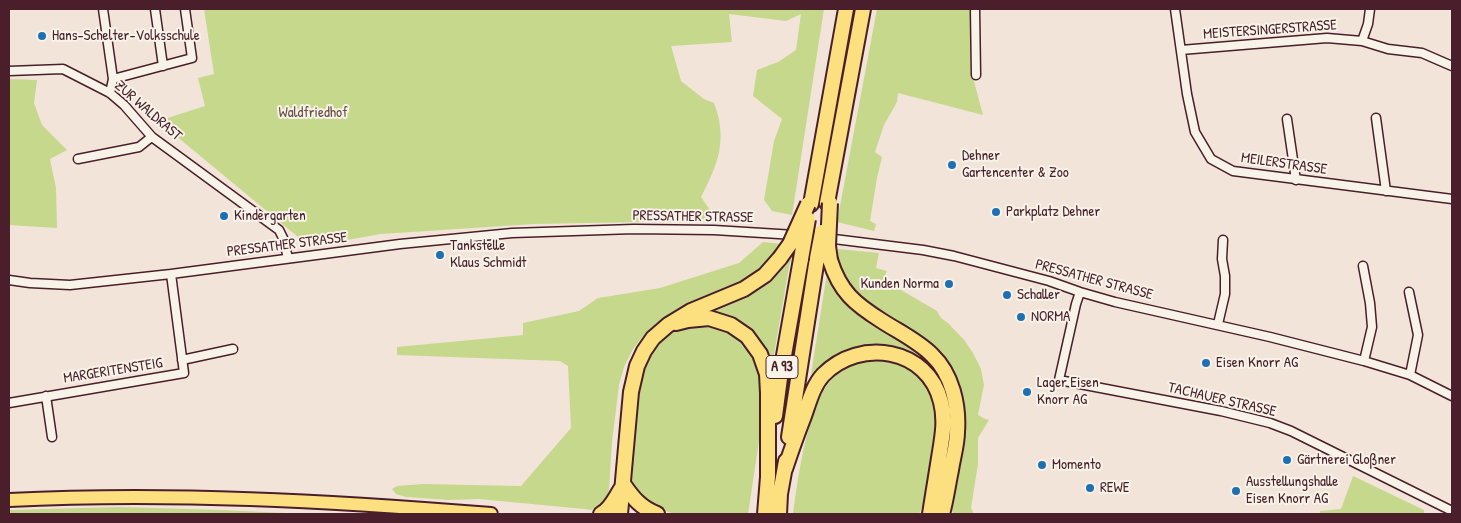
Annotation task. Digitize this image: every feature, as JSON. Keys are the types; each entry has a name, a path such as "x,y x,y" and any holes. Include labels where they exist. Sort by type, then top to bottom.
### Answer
{"highway":[{"name":"A 93","path":"779,514 768,477 780,378 846,9"},
{"name":"A 93","path":"765,514 784,469 823,259 832,176 863,9"},
{"path":"620,514 631,392 637,366 644,351 653,338 668,325 691,311 744,289 765,275 790,244 811,199"},
{"path":"823,259 848,295 861,308 917,343 933,356 945,371 952,385 958,432 944,512"},
{"path":"668,325 708,318 731,325 747,336 760,354 767,374 768,477"},
{"path":"784,469 812,394 823,375 837,364 854,356 873,352 891,352 907,358 925,372 936,388 941,402 944,424 930,514"},
{"path":"601,514 610,507 624,485"},
{"path":"624,485 639,504 648,511 657,514"},
{"path":"924,514 933,497"}],"main road":[{"path":"9,500 128,497 222,499 358,504 491,514"}],"street":[{"path":"102,9 112,79 110,93"},
{"path":"155,9 163,66"},
{"path":"112,79 192,58 185,9"},
{"path":"975,9 976,75"},
{"name":"MEILERSTRASSE","path":"1175,9 1187,94 1195,132 1211,158 1233,171 1452,198"},
{"path":"1362,41 1368,24 1370,9"},
{"name":"MEISTERSINGERSTRASSE","path":"1181,50 1327,38 1362,41 1388,49 1422,53 1452,66"},
{"name":"ZUR WALDRAST","path":"9,71 63,69 110,93 152,137 278,230 283,238 288,258"},
{"path":"1376,118 1386,191"},
{"path":"1287,119 1296,180"},
{"path":"78,159 139,147 152,137"},
{"name":"PRESSATHER STRASSE","path":"9,280 70,285 171,274 400,244 512,233 634,229 714,230 812,236 923,250 954,256 1150,310 1218,324 1364,361 1410,375 1452,396"},
{"path":"1218,324 1225,294 1225,276 1222,259 1223,240"},
{"path":"1363,266 1372,326 1364,361"},
{"path":"171,274 182,360"},
{"name":"TACHAUER STRASSE","path":"1080,292 1059,380 1221,411 1270,423 1292,431 1452,511"},
{"path":"1409,292 1418,335 1410,375"},
{"name":"MARGERITENSTEIG","path":"9,403 184,373 182,360 233,349"},
{"name":"MARGERITENSTEIG","path":"46,396 52,438"}],"green space":[{"name":"Waldfriedhof","path":"204,9 824,9 792,215 772,211 764,200 774,141 782,119 753,96 757,70 778,62 796,50 801,14 786,21 729,14 732,42 671,46 681,81 704,99 714,103 718,116 721,140 719,152 712,174 701,197 712,213 705,219 692,221 534,224 381,234 330,243 312,243 303,241 158,121 205,106 198,78 214,74"},
{"path":"877,9 972,9 972,74 983,115 898,93 897,102 884,125 875,152 882,157 870,221 876,224 874,231 837,222"},
{"path":"9,79 37,80 34,103 42,125 67,150 50,159 56,188 57,228 9,225"},
{"path":"763,242 782,244 763,269 741,283 674,312 658,322 633,349 624,367 619,385 612,442 609,490 604,503 600,506 591,510 479,499 449,500 406,497 396,494 392,489 397,486 423,484 521,486 571,428 568,366 560,361 397,355 397,347 523,335 523,323 579,311 598,298 660,288 739,263"},
{"path":"838,249 879,253 876,268 887,271 884,277 901,290 937,311 941,318 965,341 973,353 981,369 984,385 978,415 989,420 978,438 978,464 971,508 974,514 954,514 952,511 962,447 964,415 962,399 954,373 935,348 873,307 859,295 847,282 840,267"},
{"path":"792,256 771,372 756,336 749,329 730,319 703,312 749,295 769,282"},
{"path":"827,273 833,286 841,296 927,358 943,380 949,395 952,429 948,464 938,514 940,383 932,370 911,353 890,345 863,346 848,351 809,387"},
{"path":"708,323 732,331 748,345 762,372 762,421 748,514 676,514 661,510 650,504 635,490 632,483 634,420 637,397 642,375 650,355 662,339 678,328"},
{"path":"878,360 904,367 922,379 932,395 936,415 936,437 928,483 919,514 793,514 810,423 816,405 824,390 833,378 848,367"},
{"path":"1353,476 1424,510 1424,514 1320,514 1320,511 1341,509"},
{"path":"120,507 307,514 9,514 9,510"}],"place":[{"name":"Hans-Schelter-Volksschule","path":"42,36"},
{"name":"Dehner Gartencenter & Zoo","path":"952,165"},
{"name":"Parkplatz Dehner","path":"996,212"},
{"name":"Kindergarten","path":"224,216"},
{"name":"Tankstelle Klaus Schmidt","path":"440,255"},
{"name":"Kunden Norma","path":"949,284"},
{"name":"Schaller","path":"1007,295"},
{"name":"NORMA","path":"1021,317"},
{"name":"Eisen Knorr AG","path":"1206,363"},
{"name":"Lager Eisen Knorr AG","path":"1027,392"},
{"name":"Gärtnerei Gloßner","path":"1287,460"},
{"name":"Momento","path":"1042,465"},
{"name":"REWE","path":"1090,488"},
{"name":"Ausstellungshalle Eisen Knorr AG","path":"1236,491"}]}
